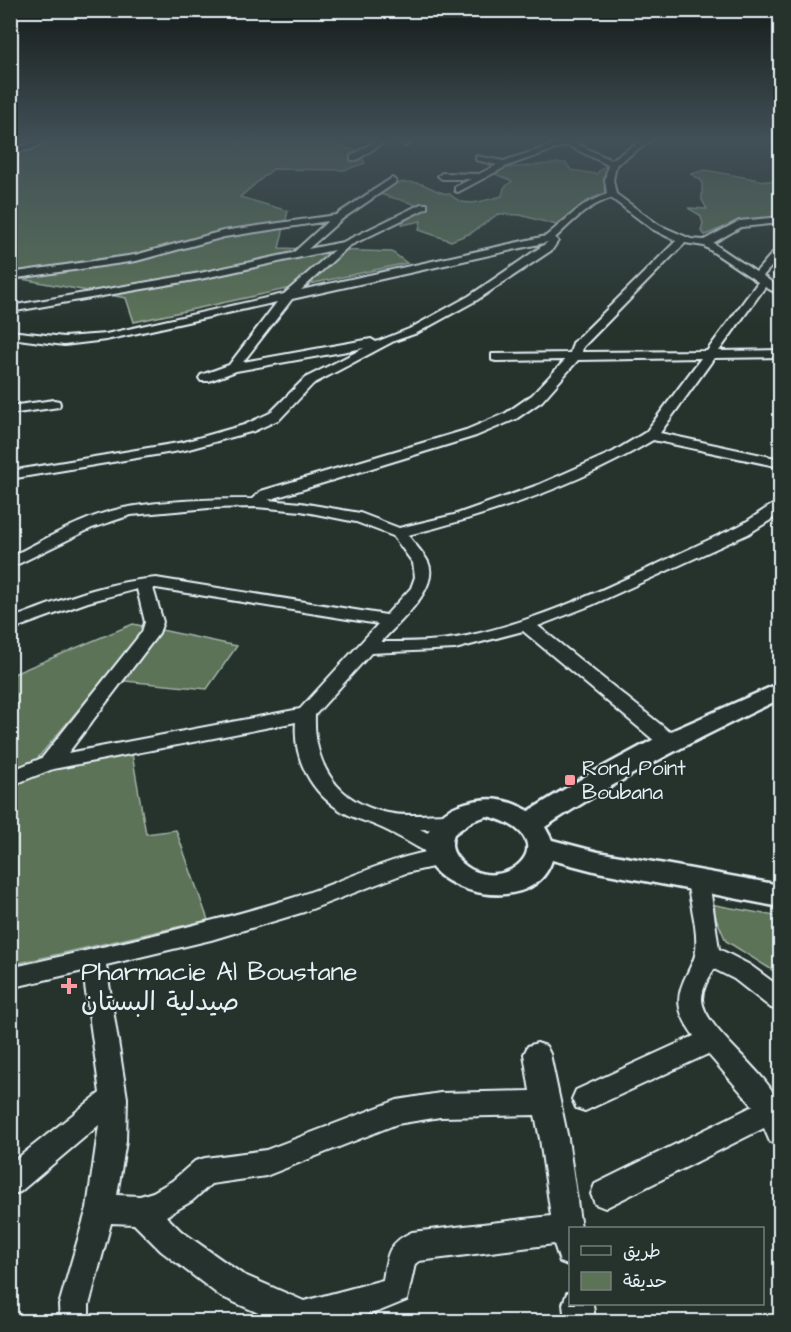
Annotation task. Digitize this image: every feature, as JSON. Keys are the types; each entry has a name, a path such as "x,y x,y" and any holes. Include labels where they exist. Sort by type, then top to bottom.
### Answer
{"main road":[{"path":"780,690 669,742 594,782 532,837 526,875 517,880 500,884 482,884 465,878 451,869 441,853 440,835 448,822 459,814 487,807 503,809 532,837 598,862 780,896"}],"street":[{"path":"296,255 339,217 362,201"},
{"path":"10,333 63,341 106,337 286,298 549,238 575,215 595,201"},
{"path":"621,201 670,237 681,242 706,243 780,292"},
{"path":"10,309 200,276 346,244 424,206"},
{"path":"10,276 136,258 224,234 339,217"},
{"path":"706,243 739,224 780,220"},
{"path":"10,475 185,446 230,435 274,416 309,381 390,339 413,331 473,298 548,248 553,241 549,238"},
{"path":"256,503 266,494 471,433 511,416 537,398 576,355 577,346 681,242"},
{"path":"233,368 286,298 346,244"},
{"path":"398,533 459,518 543,488 618,455 651,435 780,250"},
{"path":"10,298 45,303"},
{"path":"205,378 233,368 390,339"},
{"path":"496,357 780,354"},
{"path":"10,410 54,404"},
{"path":"651,435 780,463"},
{"path":"10,562 87,525 129,511 209,504 256,503 301,507 360,518 398,533 420,563 423,577 419,589 306,714 303,734 306,753 312,766 330,792 351,807 385,821 441,853"},
{"path":"367,648 427,647 466,641 526,625 657,569 761,520 780,506"},
{"path":"10,625 111,588 156,583 392,621"},
{"path":"49,763 150,633 154,622 144,584"},
{"path":"526,625 669,742"},
{"path":"10,779 49,763 306,714"},
{"path":"385,821 448,822"},
{"path":"10,978 211,932 296,906 441,853"},
{"path":"605,1194 775,1122 759,1093 712,1040 697,1020 690,1005 692,984 707,954 698,881"},
{"path":"707,954 742,972 780,1001"},
{"path":"77,1322 74,1317 74,1305 101,1208 112,1141 114,1098 93,959"},
{"path":"585,1099 712,1040"},
{"path":"140,1209 171,1241 231,1285 310,1319 396,1289 402,1256 412,1247 569,1240 554,1139 537,1054"},
{"path":"10,1182 60,1139 114,1098"},
{"path":"101,1208 140,1209 158,1205 182,1191 205,1171 266,1163 397,1112 440,1105 545,1103"},
{"path":"578,1305 580,1322"}],"green space":[{"path":"10,201 254,201 288,211 279,248 392,252 407,263 134,322 126,298 11,277"},
{"path":"405,201 587,201 556,225 520,215 498,214 471,233 451,241 419,230 421,221 402,225 403,221 424,209"},
{"path":"703,201 780,201 780,218 727,226 705,235 701,231 703,223 700,215 688,208 707,209"},
{"path":"133,624 237,646 207,689 104,679 31,766 132,754 146,834 176,830 208,920 11,965 11,675"},
{"path":"710,904 780,917 780,975 726,941"}],"place":[{"name":"Rond Point Boubana","path":"570,780"},
{"name":"Pharmacie Al Boustane صيدلية البستان","path":"69,986"}]}
